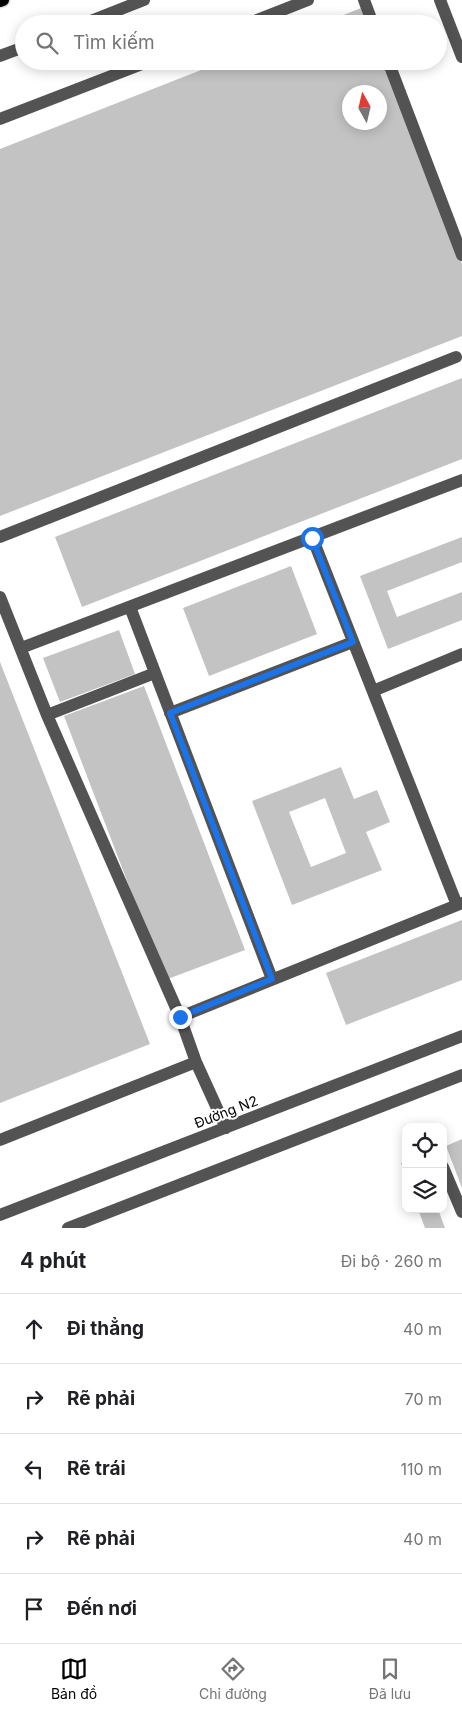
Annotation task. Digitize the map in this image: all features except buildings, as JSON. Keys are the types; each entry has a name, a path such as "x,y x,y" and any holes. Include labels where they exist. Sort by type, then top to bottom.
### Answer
{"street":[{"path":"106,15 144,0"},
{"path":"270,15 308,0"},
{"path":"364,0 370,15"},
{"path":"440,0 446,15"},
{"path":"447,18 462,57"},
{"path":"0,56 15,50"},
{"path":"0,119 127,70"},
{"path":"391,70 462,255"},
{"path":"0,537 456,357"},
{"path":"21,648 462,480"},
{"path":"180,1017 460,904 312,538"},
{"path":"0,597 47,715 180,1017 196,1062 226,1128"},
{"path":"130,607 272,979"},
{"path":"170,713 353,642"},
{"path":"373,691 462,654"},
{"path":"47,715 155,673"},
{"name":"Đường N2","path":"0,1215 462,1036"},
{"path":"0,1140 196,1062"},
{"path":"68,1228 462,1075"},
{"path":"443,1168 462,1212"}],"route":[{"path":"180,1017 272,979 170,713 353,642 312,538"}]}
